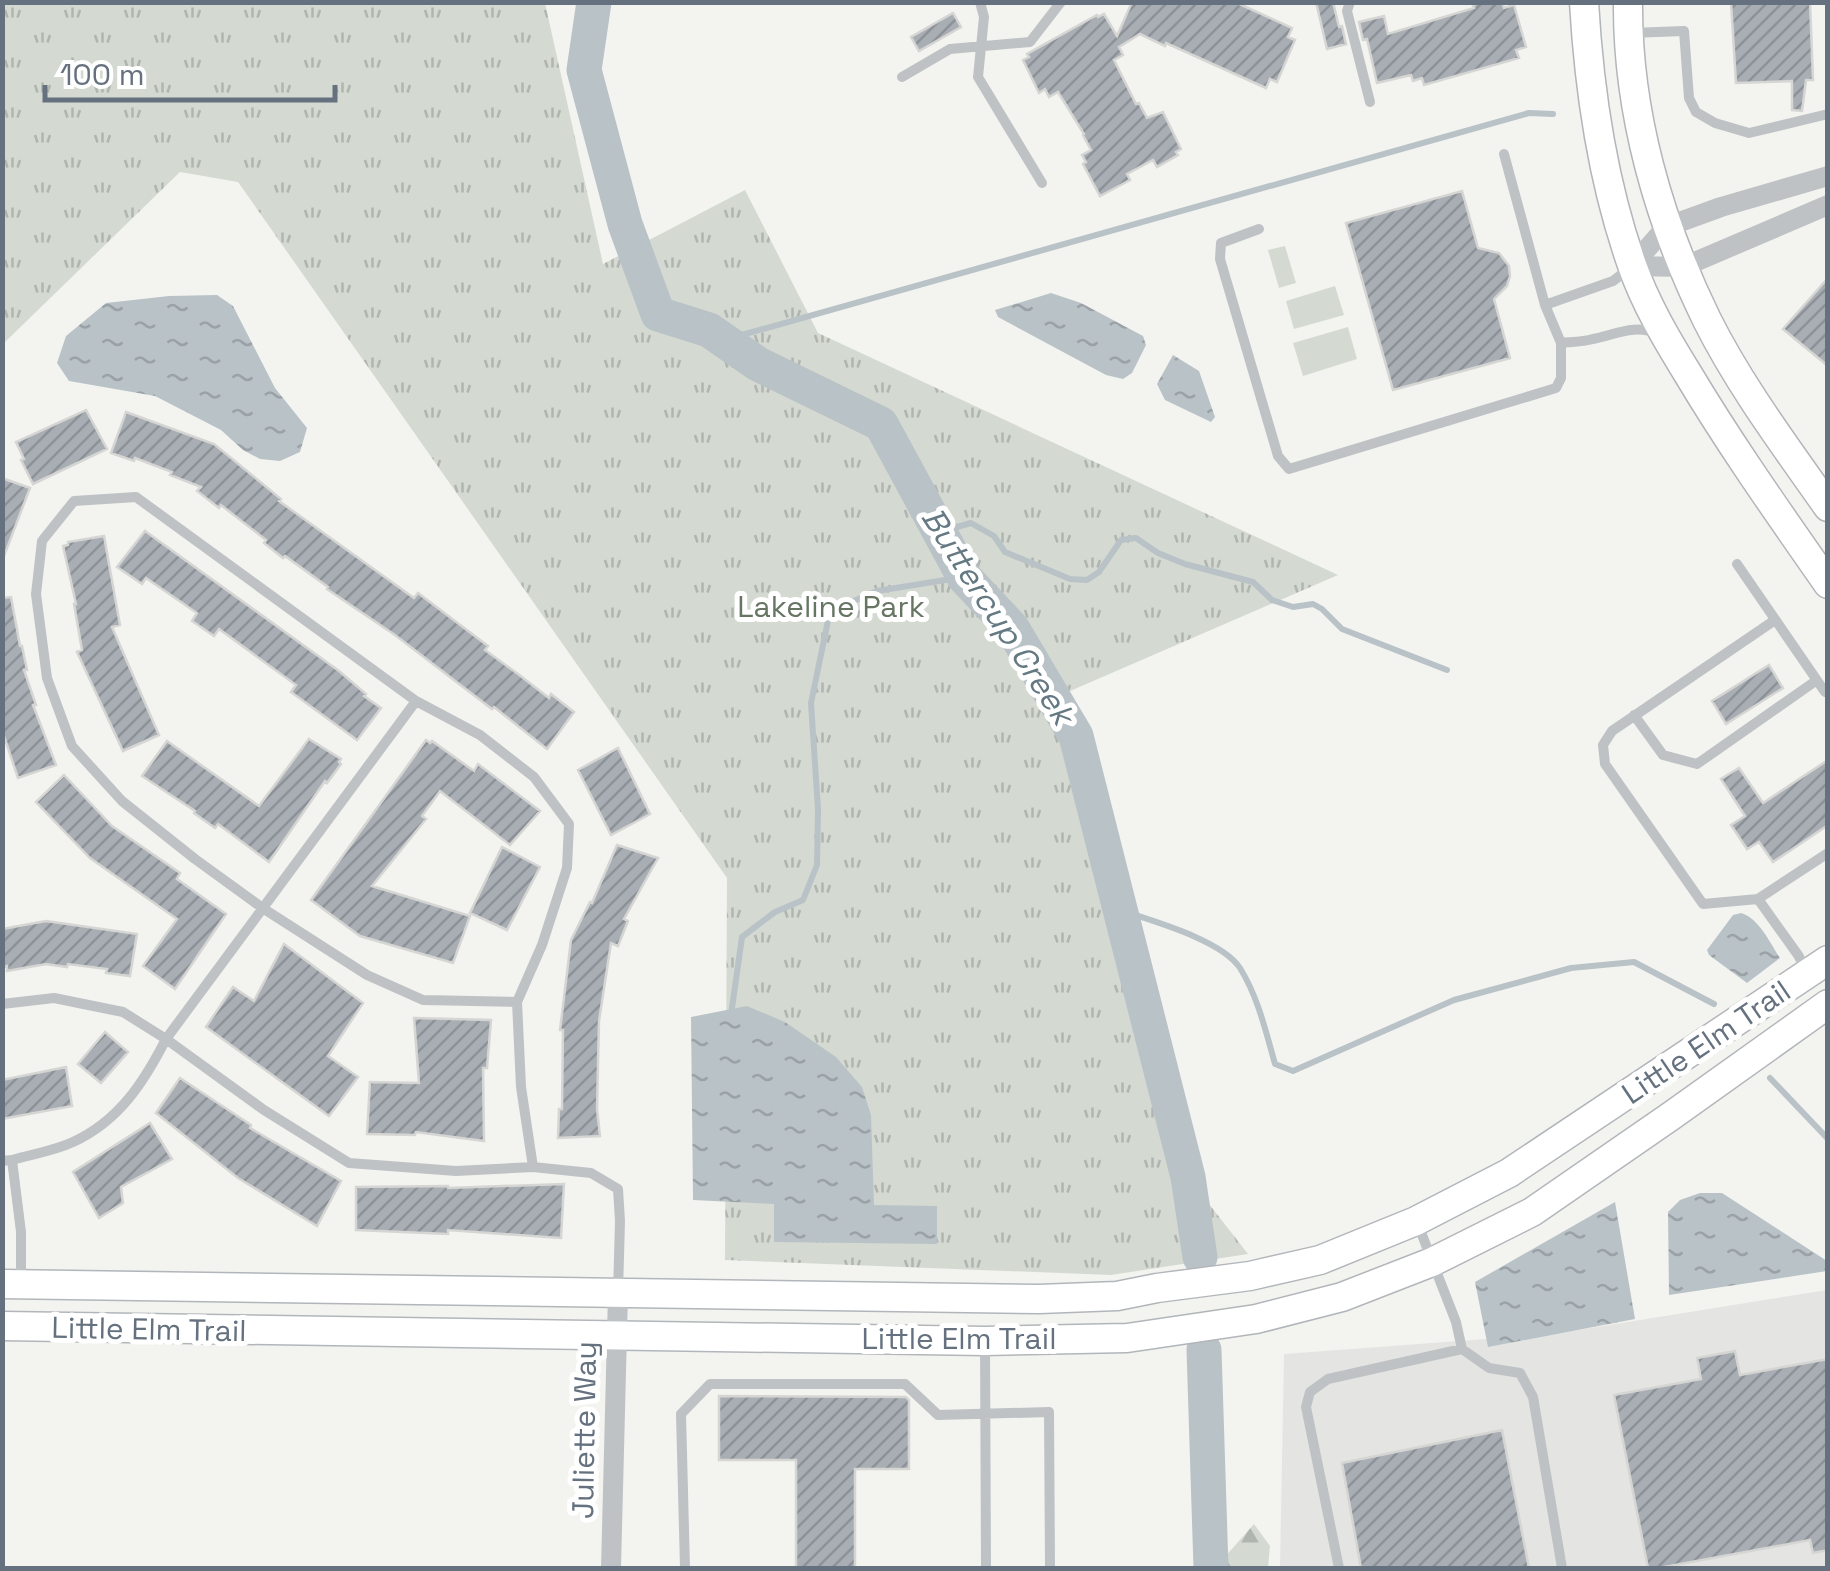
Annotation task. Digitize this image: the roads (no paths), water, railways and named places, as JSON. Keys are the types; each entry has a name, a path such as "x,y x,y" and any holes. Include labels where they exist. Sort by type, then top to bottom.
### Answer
{"street":[{"path":"1584,2 1598,128 1632,266 1673,350 1712,414 1828,584"},
{"path":"1628,2 1638,106 1666,226 1709,323 1828,507"},
{"path":"1632,266 1666,226 1828,176"},
{"path":"1632,266 1684,267 1828,205"},
{"name":"Little Elm Trail","path":"12,1284 1038,1299 1117,1296 1250,1276 1320,1260 1416,1221 1509,1174 1818,967"},
{"name":"Little Elm Trail","path":"2,1326 985,1340 1127,1338 1256,1319 1342,1297 1432,1262 1532,1212 1828,1004"},
{"name":"Juliette Way","path":"612,1568 618,1294"}],"lane":[{"path":"980,2 984,18 978,77 1042,184"},
{"path":"902,77 950,49 1030,42 1061,2"},
{"path":"1350,2 1348,11 1370,102"},
{"path":"1629,33 1684,31 1689,98 1696,112 1716,124 1748,133 1828,114"},
{"path":"1259,230 1222,244 1220,259 1278,456 1289,469 1556,388 1561,378 1561,342 1545,305 1504,154"},
{"path":"1545,305 1613,281 1632,266"},
{"path":"1561,342 1590,340 1624,330 1650,330 1673,350"},
{"path":"517,1002 424,1000 367,974 194,859 122,802 72,746 48,678 36,594 42,541 74,501 136,497 416,701 480,735 534,776 569,824 567,868 542,945 517,1002 521,1087 533,1167"},
{"path":"1738,564 1826,693"},
{"path":"1775,620 1612,731 1603,746 1605,764 1703,904 1758,899 1828,854"},
{"path":"1634,716 1663,756 1697,764 1817,680"},
{"path":"12,1284 21,1232 8,1160 74,1142 121,1110 166,1039 416,701"},
{"path":"1758,899 1798,956 1818,967"},
{"path":"2,1004 54,998 123,1012 264,1110 349,1162 456,1171 533,1167 591,1173 618,1190 618,1294"},
{"path":"1416,1221 1456,1322 1462,1349 1488,1368 1520,1373 1534,1398 1562,1568"},
{"path":"985,1340 986,1568"},
{"path":"1339,1568 1306,1406 1310,1392 1328,1379 1462,1349"},
{"path":"685,1568 681,1414 710,1384 905,1384 938,1414 1049,1412 1050,1568"}],"water":[{"path":"1051,293 1081,303 1143,336 1146,345 1132,373 1123,379 1106,375 998,317 995,310"},
{"path":"217,295 233,306 275,388 307,428 300,452 280,461 260,459 221,430 155,396 69,381 57,363 66,336 106,303"},
{"path":"1173,355 1199,371 1215,417 1211,422 1165,400 1157,384"},
{"path":"1741,913 1759,925 1780,958 1747,983 1707,950 1733,915"},
{"path":"747,1006 785,1022 836,1057 862,1087 871,1115 874,1205 937,1206 937,1244 774,1242 774,1204 693,1200 691,1017"},
{"path":"1700,1193 1722,1193 1827,1261 1827,1271 1669,1295 1668,1212 1680,1200"},
{"path":"1615,1202 1635,1319 1488,1347 1475,1282"}],"waterway":[{"name":"Buttercup Creek","path":"594,2 584,70 625,224 658,314 709,330 758,364 881,424 964,577 1012,628 1076,736 1188,1177 1200,1257"},
{"path":"724,340 1529,113 1553,114"},
{"path":"927,509 957,527 971,523 994,536 1005,552 1070,579 1087,580 1099,572 1121,540 1136,538 1185,564 1253,582 1272,600 1293,607 1313,604 1342,629 1447,670"},
{"path":"731,1015 742,937 775,912 803,900 817,865 818,809 811,703 830,611 877,591 964,577"},
{"path":"1120,910 1185,933 1231,958 1252,991 1275,1064 1293,1071 1454,1000 1571,968 1634,962 1714,1004"},
{"path":"1770,1078 1828,1139"},
{"name":"Buttercup Creek","path":"1204,1350 1211,1568"}],"park label":[{"name":"Lakeline Park","path":"831,606"}]}
